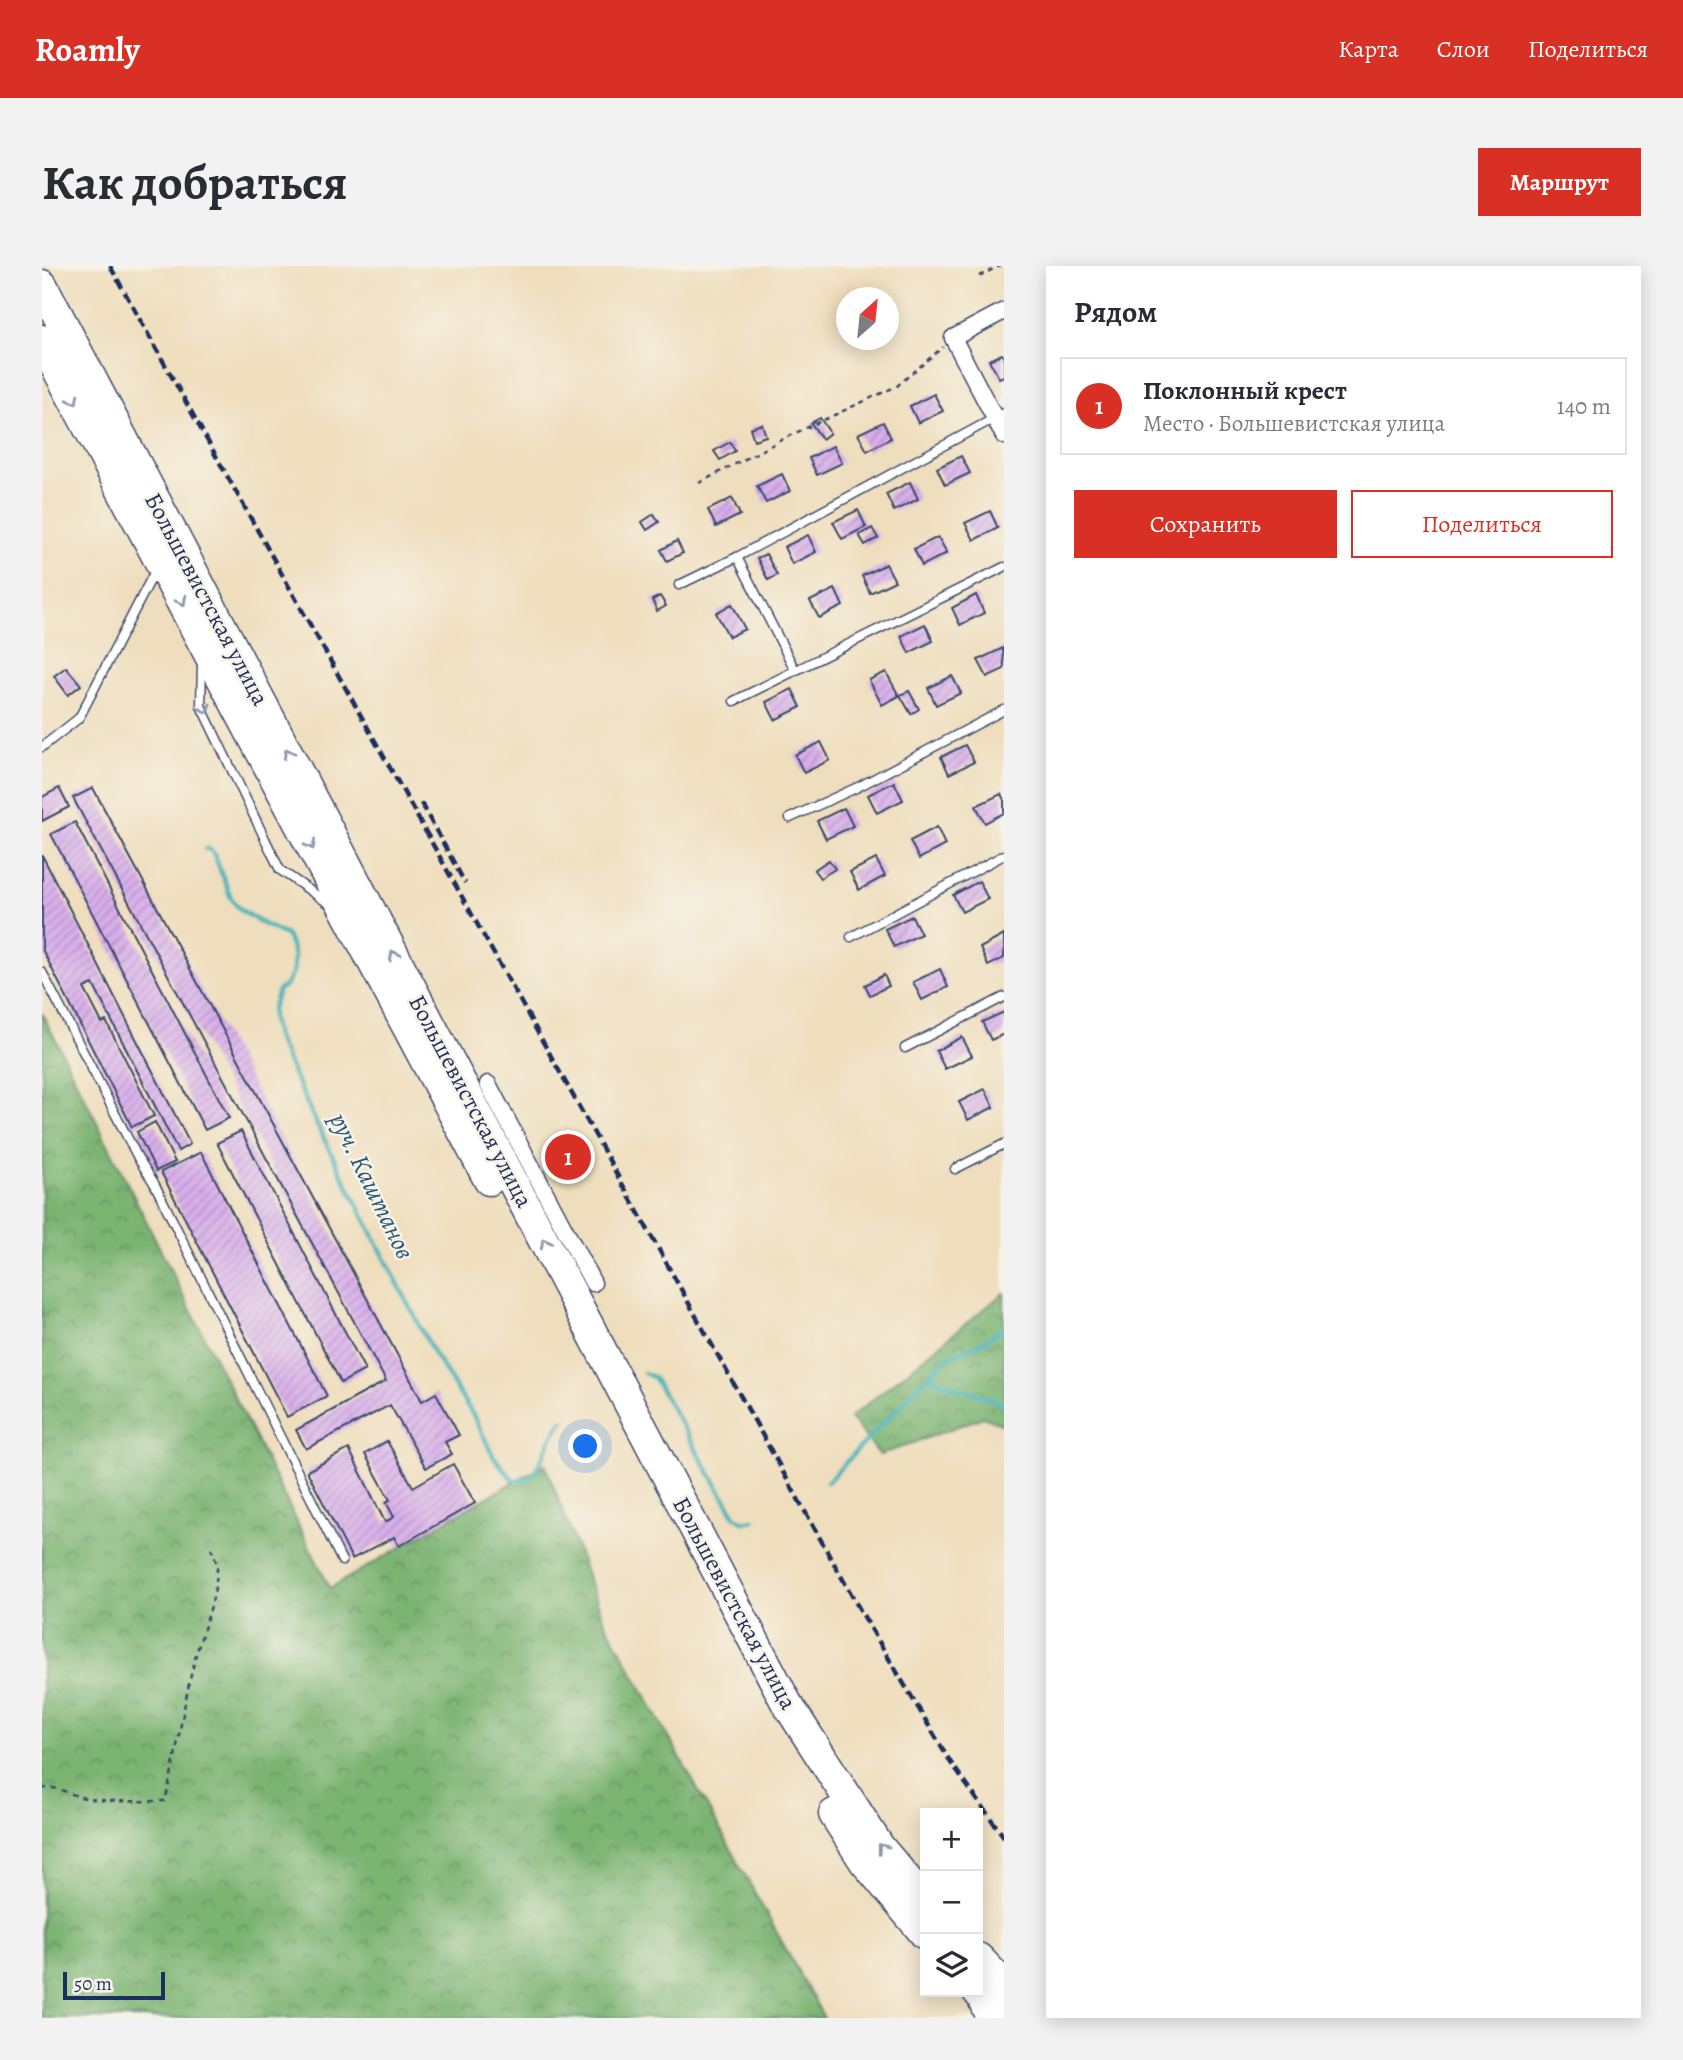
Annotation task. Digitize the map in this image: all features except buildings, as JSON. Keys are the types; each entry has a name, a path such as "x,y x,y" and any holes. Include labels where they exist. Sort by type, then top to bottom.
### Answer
{"highway":[{"name":"Большевистская улица","path":"42,285 786,1702 880,1848 920,1894"},
{"name":"Большевистская улица","path":"42,340 771,1712 864,1862 920,1928"},
{"path":"983,1963 1004,1985"},
{"path":"983,1997 1004,2017"}],"street":[{"path":"1004,312 953,338 999,416 1004,436"},
{"path":"488,1084 593,1283"}],"lane":[{"path":"678,585 737,557 999,416"},
{"path":"737,557 795,670"},
{"path":"42,747 79,719 160,560"},
{"path":"734,701 1004,567"},
{"path":"790,818 858,787 1004,710"},
{"path":"851,937 1004,855"},
{"path":"42,972 138,1158 154,1183 342,1561"},
{"path":"905,1048 1004,997"},
{"path":"955,1169 1004,1144"},
{"path":"970,1997 979,2018"}],"path":[{"path":"979,276 1000,266"},
{"path":"699,483 791,435 897,386 953,338"},
{"path":"42,1788 49,1787 82,1797 107,1800 164,1801 195,1660 215,1585 217,1566 209,1543"}],"green space":[{"path":"42,1013 330,1588 545,1464 604,1620 824,2018 42,2018"},
{"path":"1004,1293 1004,1425 983,1417 880,1455 850,1418"}],"waterway":[{"name":"руч. Каштанов","path":"205,849 214,854 236,905 263,924 286,935 289,940 294,956 293,971 286,985 278,991 272,1009 277,1039 318,1127 433,1352 474,1417 494,1457 513,1480 527,1480 563,1421"},
{"name":"руч. Каштанов","path":"827,1482 941,1363 985,1341 1004,1328"},
{"name":"руч. Каштанов","path":"644,1373 653,1377 657,1383 735,1516 744,1522 754,1520"},
{"path":"929,1376 1004,1403"}],"railway":[{"path":"110,266 860,1610 951,1763 1004,1837"},
{"path":"421,803 465,883"}],"place":[{"name":"Поклонный крест","path":"568,1157"}]}
